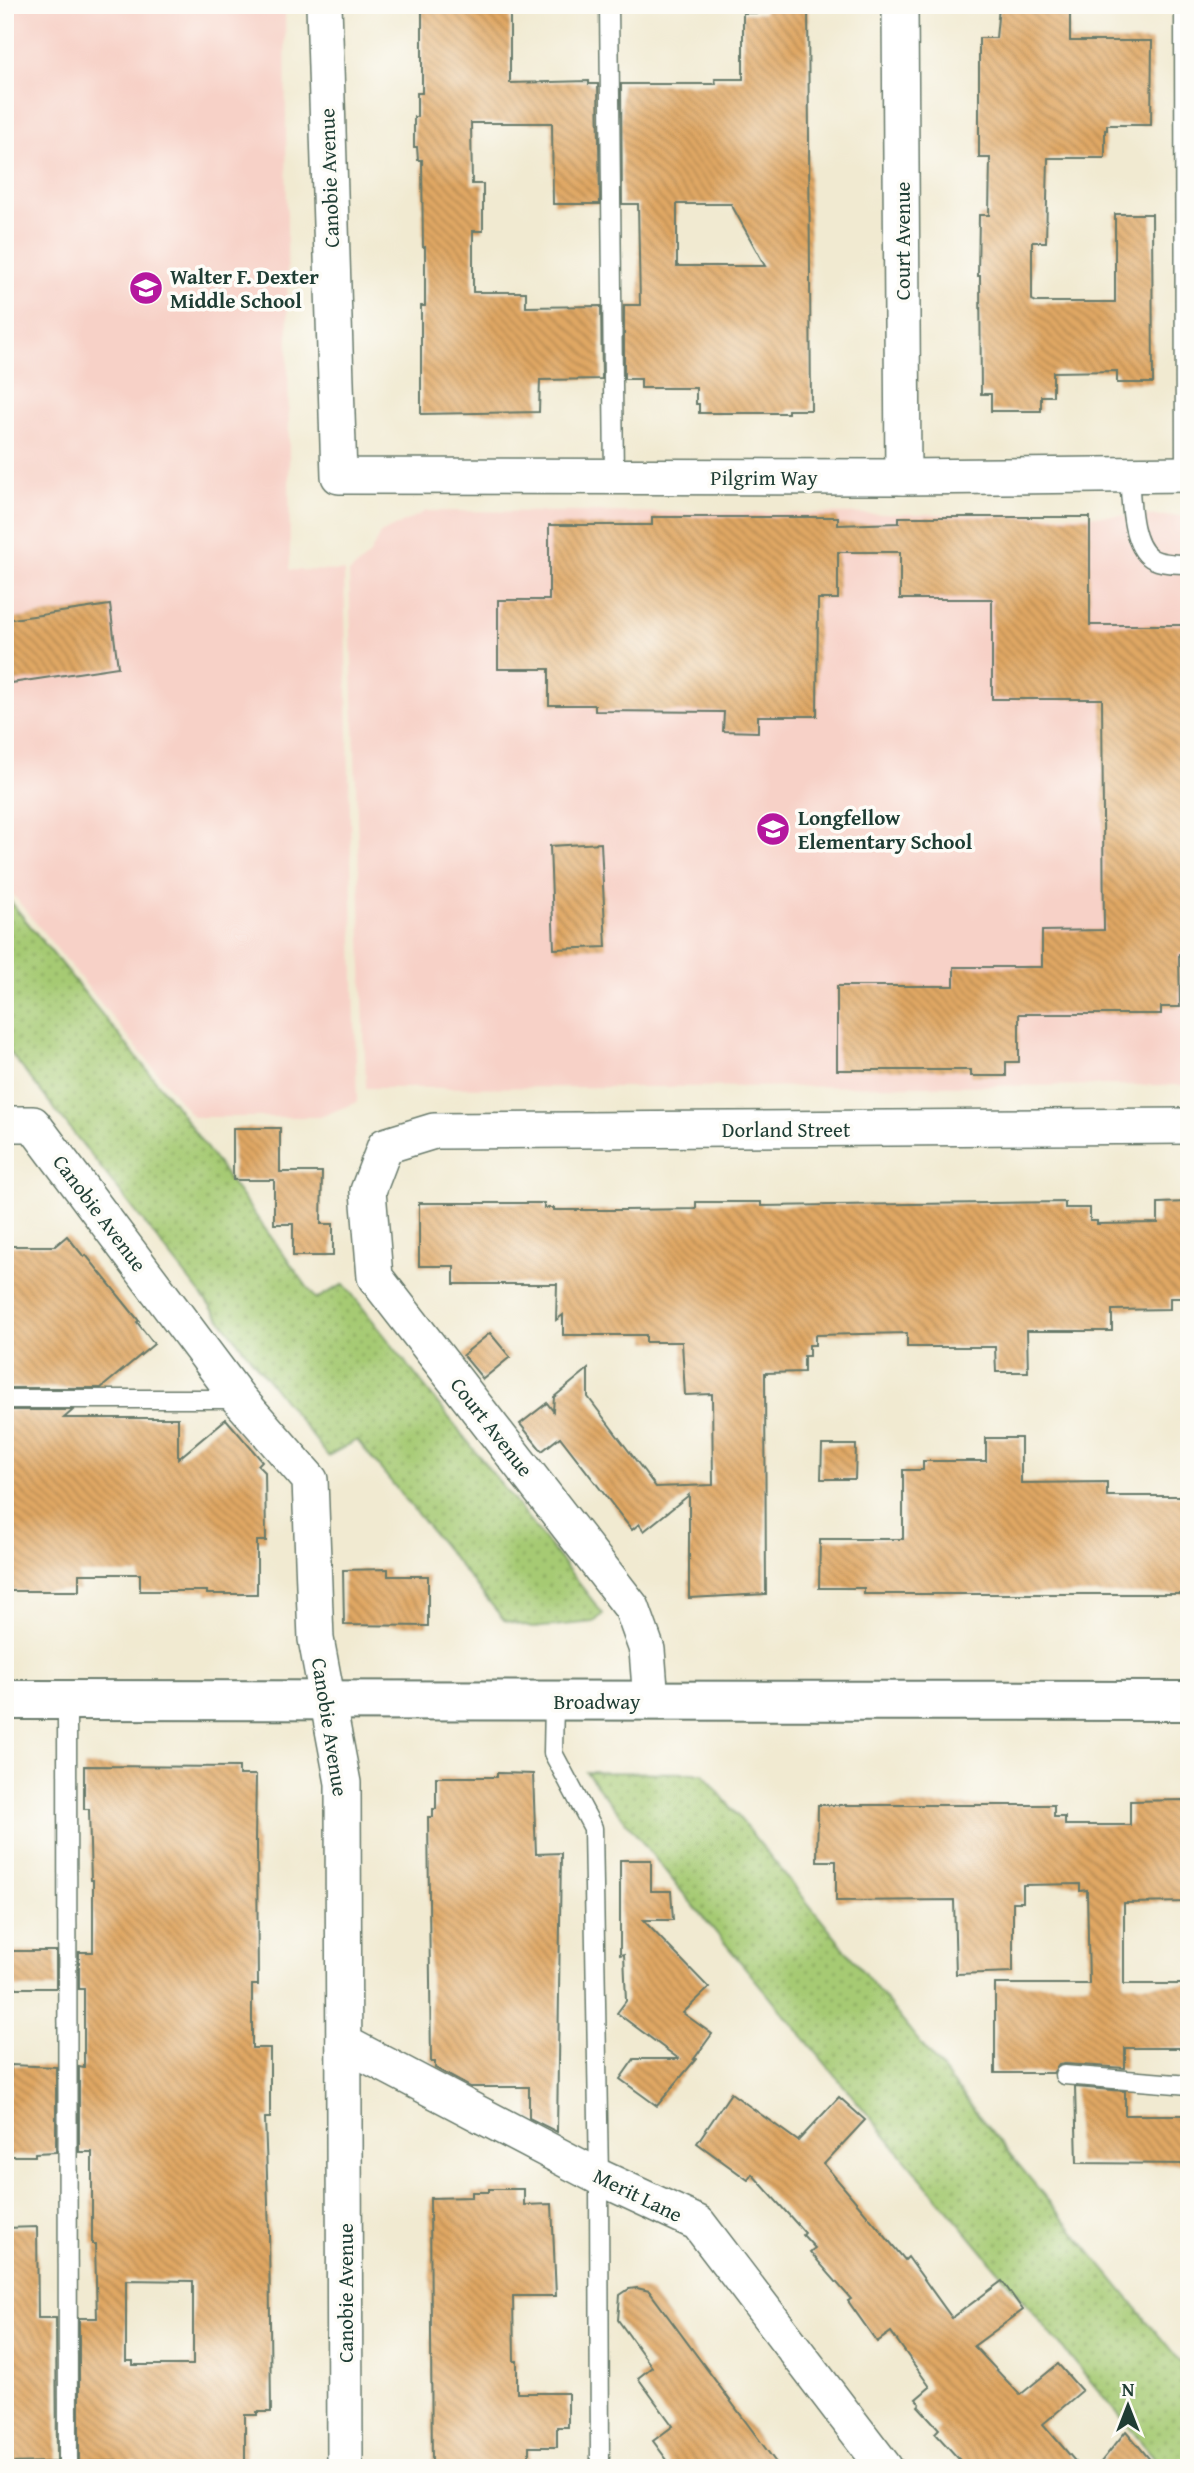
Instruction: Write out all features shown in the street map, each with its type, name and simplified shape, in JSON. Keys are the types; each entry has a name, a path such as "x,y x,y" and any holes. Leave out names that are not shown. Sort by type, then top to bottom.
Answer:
{"street":[{"name":"Canobie Avenue","path":"324,5 339,476"},
{"name":"Court Avenue","path":"900,5 903,477"},
{"name":"Pilgrim Way","path":"339,476 903,477 1187,474"},
{"name":"Canobie Avenue","path":"19,1124 239,1399 310,1480 316,1639 343,1783 345,2468"},
{"name":"Dorland Street","path":"385,1146 434,1131 1189,1126"},
{"name":"Court Avenue","path":"385,1146 368,1191 374,1277 632,1608 647,1650 650,1700"},
{"name":"Broadway","path":"5,1700 1189,1701"},
{"name":"Merit Lane","path":"344,2043 599,2177 698,2223 885,2468"}],"lane":[{"path":"609,5 614,477"},
{"path":"1184,5 1187,474"},
{"path":"1129,475 1133,516 1140,546 1152,559 1189,564"},
{"path":"5,1399 239,1399"},
{"path":"66,1700 68,2468"},
{"path":"554,1700 553,1753 593,1828 599,2177 600,2468"},
{"path":"1064,2075 1189,2085"}],"shaded area":[{"name":"Walter F. Dexter Middle School","path":"5,5 285,5 290,570 344,571 357,1102 320,1117 193,1117 5,885"},
{"name":"Longfellow Elementary School","path":"426,511 1189,516 1189,1085 366,1088 349,573 369,556 380,534"}],"green space":[{"path":"5,895 173,1102 316,1299 344,1284 603,1614 594,1622 532,1628 504,1620 357,1440 328,1456 5,1046"},
{"path":"586,1772 703,1773 1189,2372 1189,2468 1163,2468 683,1893"}],"building":[{"path":"422,5 510,5 510,83 589,81 589,84 598,84 600,204 553,204 552,123 471,123 472,184 483,184 483,231 473,231 473,292 526,292 526,307 601,306 602,379 540,380 539,412 421,414 421,306 425,306 425,247 422,160 418,160 417,147 414,147 414,117 417,117 417,93 422,93"},
{"path":"764,5 808,5 811,410 788,410 788,413 699,413 696,388 641,388 641,379 624,379 624,305 640,305 638,204 622,204 621,84 716,84 715,79 743,79 743,13 764,13","holes":["677,204 731,204 765,266 677,266"]},
{"path":"999,7 1070,8 1070,41 1152,41 1151,125 1107,125 1105,158 1048,158 1046,242 1032,242 1032,300 1115,302 1115,214 1152,214 1153,383 1117,383 1117,371 1053,372 1053,396 1041,396 1041,411 991,411 991,394 981,394 979,215 989,215 990,158 979,158 979,38 996,38"},
{"path":"652,517 838,517 838,525 899,523 899,517 1090,517 1090,625 1189,625 1189,954 1179,954 1180,1007 1161,1007 1161,1014 1019,1014 1019,1062 1006,1062 1006,1076 971,1076 971,1070 837,1070 837,986 954,986 954,967 1042,967 1042,931 1104,930 1102,699 992,699 992,599 900,599 900,552 838,552 838,599 818,599 817,716 758,716 758,732 723,731 724,712 595,711 595,705 549,705 549,669 498,669 498,600 549,600 549,525 652,525"},
{"path":"110,605 118,667 11,683 5,644 5,620"},
{"path":"601,843 606,947 554,949 550,846"},
{"path":"233,1128 280,1128 280,1172 322,1172 321,1224 333,1224 333,1256 293,1256 293,1224 274,1224 274,1180 233,1180"},
{"path":"696,1202 761,1202 761,1206 1065,1202 1065,1208 1090,1208 1090,1221 1097,1221 1097,1224 1158,1223 1158,1203 1189,1202 1189,1298 1170,1298 1170,1309 1112,1310 1112,1331 1027,1331 1028,1372 996,1372 995,1347 907,1347 907,1333 815,1335 815,1345 809,1345 809,1356 804,1356 804,1372 765,1373 766,1594 689,1598 689,1495 644,1531 639,1524 632,1530 560,1437 542,1451 520,1424 547,1403 553,1411 554,1397 588,1369 588,1397 656,1487 713,1485 712,1394 685,1395 682,1342 646,1342 646,1335 563,1335 563,1315 556,1320 557,1284 454,1284 454,1266 419,1266 419,1203 544,1203 544,1208 554,1210 624,1210 696,1209"},
{"path":"67,1236 84,1257 86,1255 154,1344 101,1388 5,1388 5,1246 55,1246"},
{"path":"490,1333 510,1357 483,1379 463,1355"},
{"path":"5,1410 73,1410 64,1418 178,1418 178,1459 226,1419 262,1461 258,1465 265,1472 266,1541 257,1541 257,1594 140,1591 140,1574 79,1574 79,1591 5,1591"},
{"path":"986,1438 1021,1438 1021,1483 1107,1482 1107,1496 1185,1496 1185,1594 864,1594 864,1588 819,1588 820,1539 903,1539 903,1470 923,1470 923,1461 986,1461"},
{"path":"822,1445 856,1445 855,1479 821,1479"},
{"path":"388,1569 388,1576 428,1576 428,1626 344,1625 343,1570"},
{"path":"84,1766 239,1767 239,1775 256,1775 258,1985 252,1985 252,2048 270,2048 270,2118 265,2118 271,2412 245,2415 245,2468 138,2468 138,2461 79,2462 79,2318 97,2318 95,2244 92,2244 92,2152 79,2152 79,2067 84,2068 84,1989 79,1989 79,1952 93,1952 89,1809 84,1809","holes":["126,2280 193,2281 193,2365 133,2365 133,2361 126,2361"]},
{"path":"497,1773 533,1774 536,1854 561,1853 557,2132 529,2118 529,2087 470,2087 435,2068 435,2062 431,2062 428,1817 433,1817 433,1809 436,1809 436,1777 497,1777"},
{"path":"1186,1800 1186,1803 1189,1803 1189,1902 1124,1903 1124,1984 1189,1984 1189,2048 1125,2048 1125,2068 1065,2064 1059,2065 1053,2073 995,2073 995,1984 1089,1984 1087,1890 1080,1891 1080,1884 1023,1885 1023,1902 1013,1902 1013,1972 956,1974 954,1900 836,1901 836,1861 817,1861 818,1805 1054,1805 1054,1817 1065,1817 1065,1825 1130,1825 1130,1801"},
{"path":"620,1860 651,1860 651,1891 671,1891 673,1920 643,1920 709,1988 683,2013 712,2034 696,2059 657,2106 620,2079 634,2059 679,2059 617,2013 626,2001 624,1954 620,1955"},
{"path":"5,1951 56,1951 56,1988 17,1988 5,1973"},
{"path":"11,2065 56,2067 56,2152 35,2153 35,2156 5,2156 5,2094 10,2094"},
{"path":"1075,2087 1125,2091 1125,2115 1189,2115 1189,2164 1077,2163"},
{"path":"731,2093 798,2141 839,2097 865,2120 824,2164 905,2260 908,2257 952,2318 1002,2281 1023,2310 974,2346 1020,2395 1058,2364 1082,2391 1043,2424 1081,2468 967,2468 935,2433 939,2429 918,2406 920,2404 916,2399 930,2387 891,2332 877,2342 848,2301 851,2299 810,2252 815,2248 803,2235 805,2233 752,2174 748,2180 697,2143"},
{"path":"489,2189 524,2189 524,2205 552,2204 556,2296 513,2296 514,2361 517,2361 517,2393 568,2393 568,2427 557,2427 557,2447 529,2447 529,2466 432,2468 430,2198 472,2197 472,2192 489,2192"},
{"path":"37,2227 38,2318 56,2318 57,2462 5,2463 5,2228"},
{"path":"629,2289 649,2291 780,2468 673,2468 653,2441 673,2426 638,2378 652,2367 618,2320 620,2295"},
{"path":"1126,2431 1157,2468 1096,2468"}],"place":[{"name":"Walter F. Dexter Middle School","path":"146,288"},
{"name":"Longfellow Elementary School","path":"773,829"}]}
